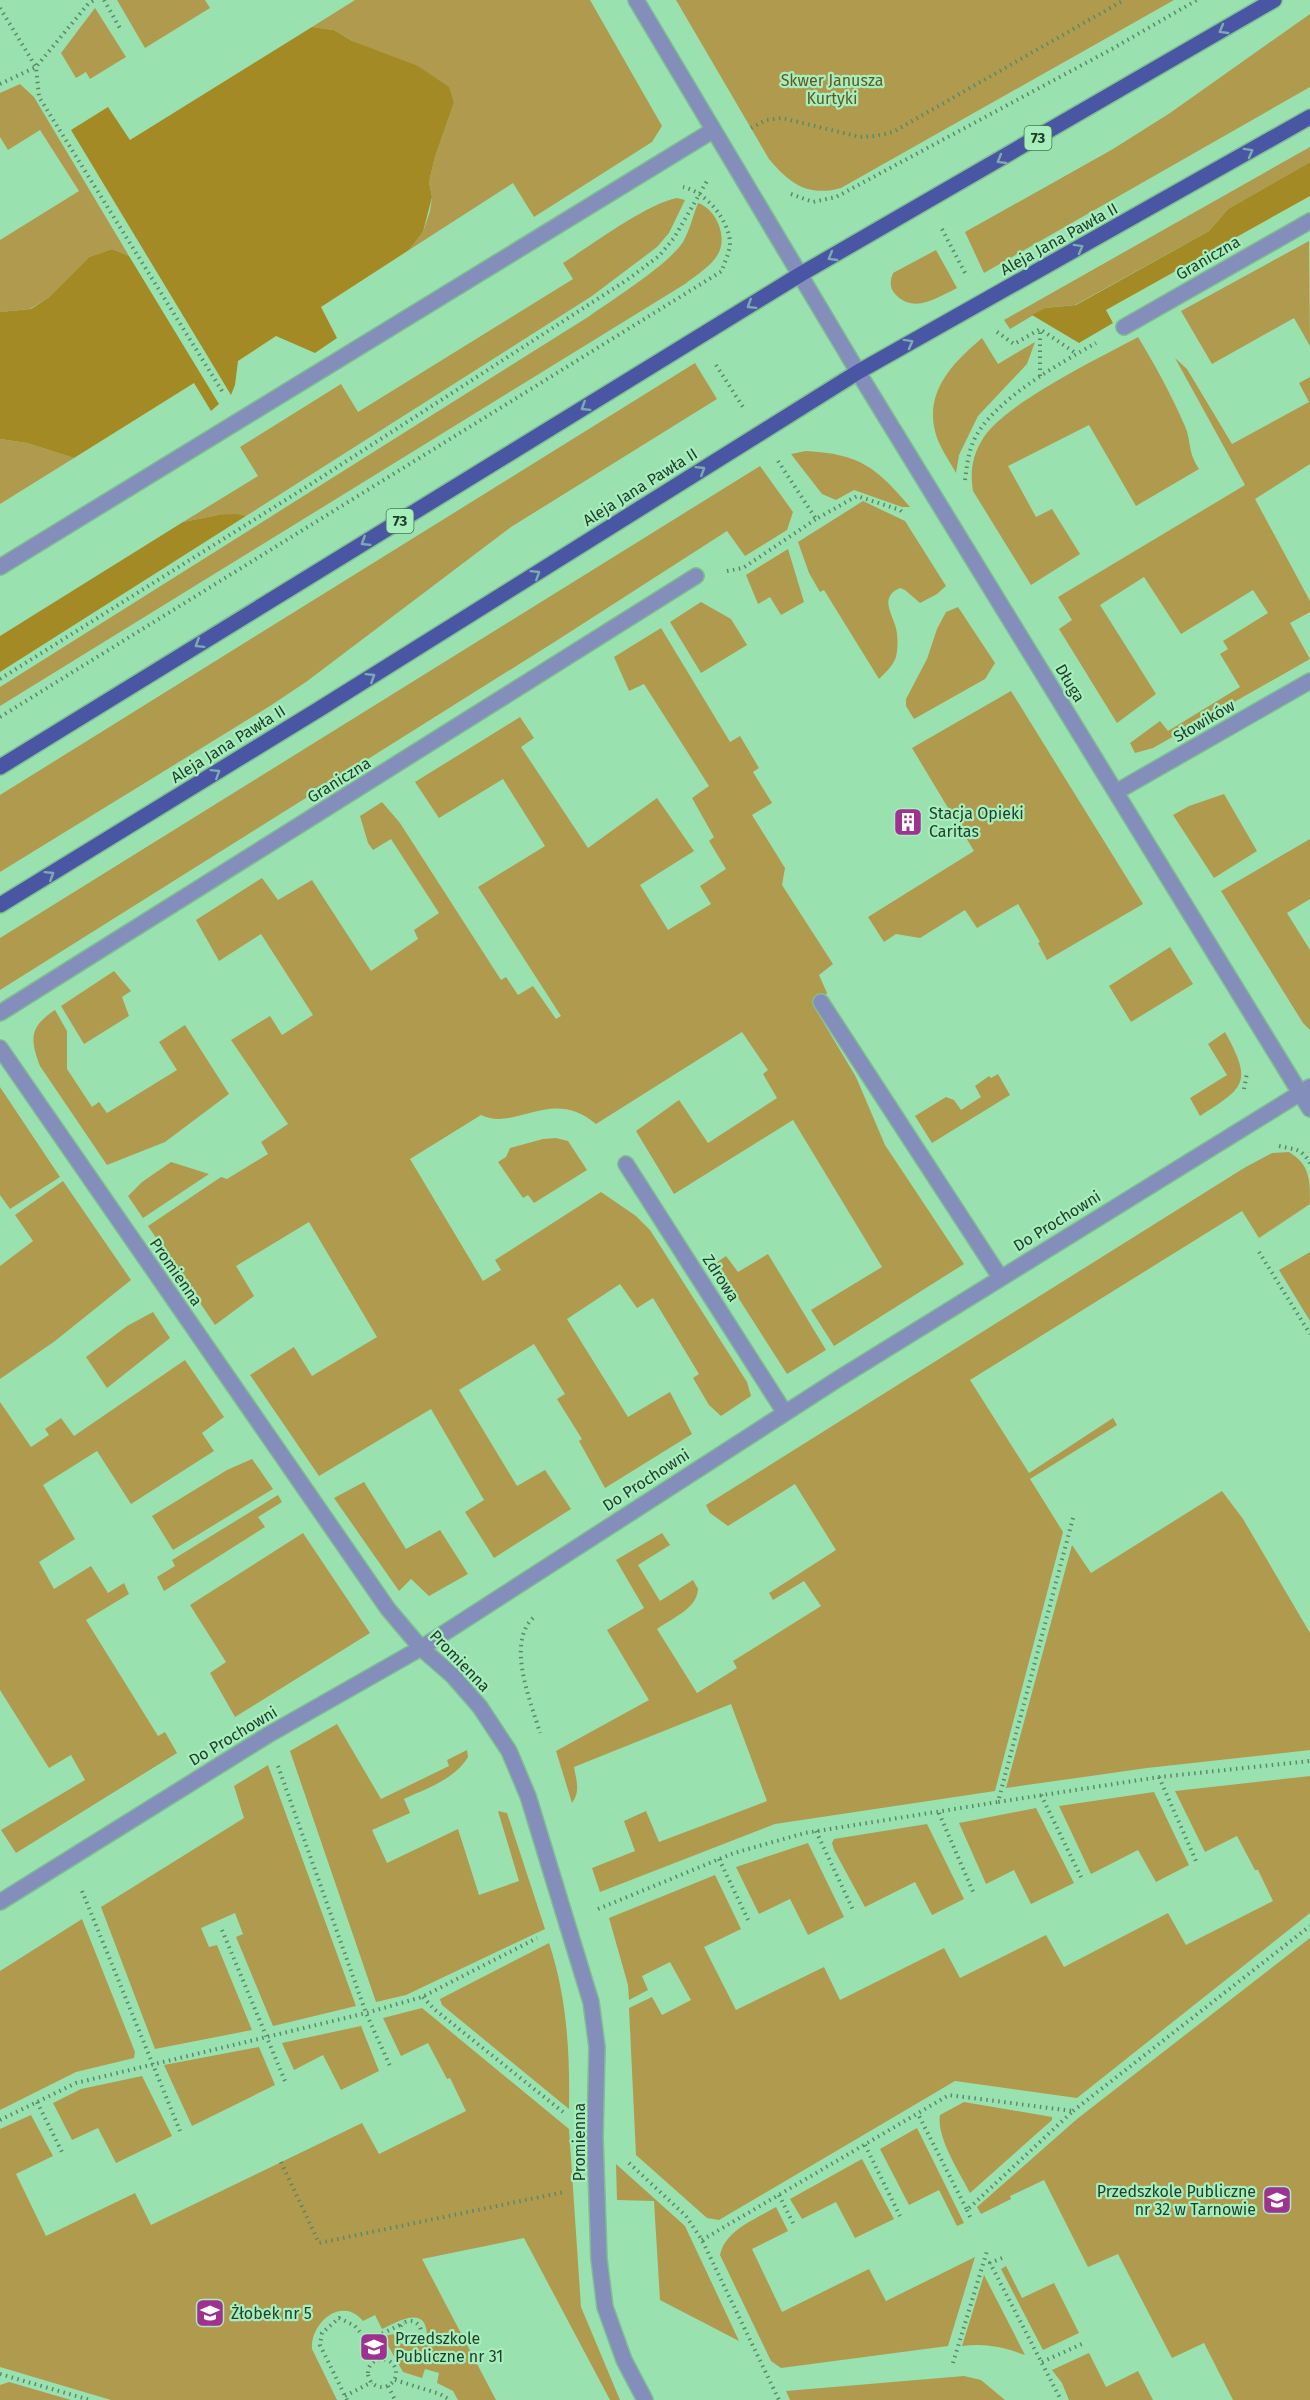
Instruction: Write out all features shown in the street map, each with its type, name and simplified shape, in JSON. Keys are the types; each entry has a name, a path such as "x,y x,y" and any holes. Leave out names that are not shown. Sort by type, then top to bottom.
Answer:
{"main road":[{"name":"73","path":"0,767 801,274 1274,0"},
{"name":"Aleja Jana Pawła II","path":"0,905 321,708 858,372 1310,117"}],"street":[{"name":"Długa","path":"636,0 712,131 801,274 858,372 1116,792 1305,1090 1310,1109"},
{"path":"0,567 712,131"},
{"name":"Graniczna","path":"1124,327 1310,221"},
{"name":"Graniczna","path":"0,1013 696,576"},
{"name":"Słowików","path":"1116,792 1310,681"},
{"path":"821,1002 1000,1277"},
{"name":"Promienna","path":"0,1048 388,1609 421,1648 453,1676 480,1707 509,1751 528,1796 591,2002 597,2047 595,2138 599,2259 605,2307 624,2360 645,2400"},
{"name":"Do Prochowni","path":"0,1902 268,1736 421,1648 1000,1277 1305,1090"},
{"name":"Zdrowa","path":"626,1164 785,1413"}],"path":[{"path":"0,84 36,66 88,4 94,0"},
{"path":"104,0 121,30"},
{"path":"742,132 766,120 782,118 860,137 893,132 1124,0"},
{"path":"785,189 792,195 813,202 836,197 1081,66 1197,0"},
{"path":"0,8 36,66 39,97 241,419"},
{"path":"0,717 722,271 730,245 727,230 718,213 698,194 686,187"},
{"path":"0,679 311,484 627,280 659,256 674,238 698,194"},
{"path":"939,503 963,489 968,456 975,437 998,409 1040,376 1124,327"},
{"path":"1040,329 1040,376"},
{"path":"696,576 743,568 816,519"},
{"path":"1296,1148 1303,1145"},
{"path":"1259,1252 1310,1334"},
{"path":"998,1802 1073,1518"},
{"path":"268,1736 366,2013 390,2066"},
{"path":"0,2120 76,2083 151,2063 366,2013 423,1997 567,1923 734,1853 816,1831 1041,1795 1159,1777 1310,1761"},
{"path":"1159,1777 1196,1862"},
{"path":"1041,1795 1082,1879"},
{"path":"939,1813 974,1894"},
{"path":"816,1831 854,1912"},
{"path":"69,1859 180,2132"},
{"path":"719,1859 750,1924"},
{"path":"967,2210 1073,2111 1310,1926"},
{"path":"222,1930 285,2081"},
{"path":"423,1997 434,2009 595,2138"},
{"path":"702,2240 949,2095 1073,2111"},
{"path":"37,2102 62,2152"},
{"path":"918,2114 971,2219"},
{"path":"865,2145 900,2216"},
{"path":"281,2162 318,2243 597,2186"},
{"path":"778,2195 795,2227"},
{"path":"953,2363 987,2252 990,2263 1061,2400"},
{"path":"990,2263 1002,2258"},
{"path":"372,2382 346,2398 320,2344 322,2333 339,2318 355,2326 366,2341 375,2361"},
{"path":"366,2341 404,2323 411,2321 418,2324 421,2331 418,2340 411,2343 402,2338 399,2332 404,2323"},
{"path":"1042,2362 1084,2343"},
{"path":"385,2359 392,2363 396,2371 395,2380 388,2386 380,2386 372,2382 368,2373 375,2361 385,2359"},
{"path":"0,2374 90,2400"},
{"path":"395,2380 440,2394 450,2400"},
{"path":"388,2386 395,2400"}],"green space":[{"path":"117,0 205,0 210,8 145,48"},
{"path":"355,0 590,0 662,126 652,142 534,217 513,183 409,250 423,232 430,211 432,197 429,182 435,157 454,103 334,30 312,27"},
{"name":"Skwer Janusza Kurtyki","path":"676,0 1174,0 841,188 819,191 792,182 769,159"},
{"path":"95,8 126,57 90,79 86,72 76,78 61,53"},
{"path":"1310,14 1310,87 984,273 965,232 1113,149 1170,113"},
{"path":"20,84 34,97 129,256 112,249 89,257 48,298 30,309 0,312 0,240 79,191 40,130 8,150 0,137 0,93"},
{"path":"1310,147 1310,162 1228,209 1209,231 1075,305 1045,308 1010,329 1004,320"},
{"path":"677,198 685,200 669,233 657,247 592,296 246,516 218,515 183,522 258,476 240,447 341,384 358,412 573,279 563,263 635,216"},
{"path":"698,203 707,208 718,223 721,244 719,252 709,266 685,284 0,706 0,687 588,317 639,282 676,251 683,242"},
{"path":"1309,241 1310,346 1294,318 1212,364 1181,311"},
{"path":"936,250 957,288 919,304 903,301 892,290 893,273"},
{"path":"1138,337 1179,413 1199,469 1136,506 1089,425 1008,466 1036,517 1052,509 1080,554 1031,585 973,491 972,466 978,448 992,428 1029,398"},
{"path":"982,338 998,364 1035,342 1027,364 978,416 959,455 956,473 936,436 934,403 944,378 952,367"},
{"path":"1175,358 1187,369 1232,444 1309,402 1299,383 1310,377 1310,464 1255,499 1310,601 1310,612 1290,623 1310,659 1153,748 1135,753 1130,743 1160,721 1168,731 1240,687 1220,654 1228,649 1223,641 1268,613 1253,590 1181,634 1144,577 1100,605 1156,694 1117,723 1059,629 1072,620 1058,597 1245,485"},
{"path":"695,363 717,399 511,527 306,682 270,706 0,872 0,795"},
{"path":"0,439 27,443 74,458 0,504"},
{"path":"806,451 840,455 866,465 887,482 910,507 902,507 854,490 836,500 822,494 791,454"},
{"path":"760,466 793,512 787,530 745,556 727,531 0,990 0,938"},
{"path":"863,501 905,521 946,586 920,603 900,588 890,596 888,601 896,628 897,654 891,666 879,679 824,590 820,592 809,573 798,542"},
{"path":"788,549 804,602 781,615 770,597 758,604 746,575"},
{"path":"701,602 731,619 747,645 701,673 670,622"},
{"path":"958,607 995,663 985,679 914,719 906,706 906,699 927,659 937,629 946,612"},
{"path":"661,628 730,742 740,736 759,768 753,772 772,803 752,815 785,868 782,885 833,964 819,975 827,993 816,1010 856,1077 885,1145 964,1264 834,1346 811,1310 882,1267 793,1120 674,1194 636,1131 679,1100 708,1143 777,1098 763,1074 768,1070 742,1032 596,1124 580,1113 564,1109 549,1109 494,1119 481,1115 410,1159 483,1281 501,1270 495,1260 601,1192 636,1216 650,1230 747,1382 751,1396 721,1416 709,1405 693,1378 699,1374 653,1298 637,1308 620,1284 567,1319 628,1417 670,1392 692,1434 605,1488 579,1441 582,1439 557,1399 565,1394 534,1344 459,1390 517,1486 545,1470 571,1509 494,1558 465,1512 484,1500 431,1409 319,1476 250,1375 294,1347 312,1376 377,1337 309,1222 236,1266 254,1296 215,1325 148,1226 221,1177 227,1179 268,1154 261,1142 288,1124 231,1040 270,1016 282,1035 313,1015 261,934 219,961 196,920 262,878 278,900 312,880 371,971 418,939 414,930 439,913 391,839 373,850 368,843 360,816 382,802 400,823 501,980 506,977 518,995 533,986 556,1019 561,1016 478,887 545,846 503,779 439,818 415,782 520,717 534,738 521,747 588,848 657,798 694,851 640,885 668,930 711,904 700,886 726,869 709,841 714,837 692,798 709,786 644,684 629,691 614,657"},
{"path":"1011,691 1143,904 1047,960 1038,943 1040,942 1018,904 977,928 965,910 920,938 896,934 884,942 868,917 974,851 912,748"},
{"path":"1224,794 1257,851 1214,878 1173,815 1189,806"},
{"path":"1310,839 1310,899 1287,913 1310,950 1310,1030 1303,1023 1221,891"},
{"path":"1170,947 1193,984 1131,1022 1109,986"},
{"path":"114,971 131,991 122,997 129,1016 84,1044 61,1006"},
{"path":"55,1010 67,1031 67,1069 92,1107 99,1102 107,1113 177,1070 159,1042 185,1025 229,1094 165,1142 107,1165 40,1066 34,1048 34,1034 40,1022"},
{"path":"1225,1032 1239,1063 1240,1082 1227,1098 1200,1116 1190,1098 1227,1075 1208,1044"},
{"path":"998,1074 1010,1095 932,1143 915,1116 946,1097 954,1100 961,1110 981,1097 975,1086 989,1076 991,1078"},
{"path":"0,1087 60,1177 10,1209 0,1195"},
{"path":"556,1138 568,1141 587,1170 534,1203 528,1195 523,1198 498,1162 506,1157 510,1148"},
{"path":"1289,1152 1305,1168 1310,1187 1310,1204 1259,1238 1242,1211 970,1380 1029,1473 1113,1418 1117,1425 1030,1479 1063,1532 995,1791 775,1824 600,1892 592,1868 635,1851 624,1821 646,1811 659,1842 767,1801 731,1704 574,1767 577,1790 572,1803 556,1751 649,1700 607,1630 644,1608 616,1560 662,1533 670,1545 638,1565 660,1601 693,1580 698,1589 697,1596 689,1608 657,1629 697,1693 737,1668 733,1661 821,1606 804,1581 773,1600 769,1593 836,1550 795,1484 728,1526 710,1513 706,1505 1244,1168 1272,1153"},
{"path":"171,1162 209,1174 143,1218 128,1196 142,1182"},
{"path":"63,1181 131,1280 55,1341 0,1379 0,1266 33,1241 15,1215"},
{"path":"1310,1252 1310,1321 1279,1270"},
{"path":"768,1254 826,1350 787,1374 716,1263 726,1256 738,1272"},
{"path":"153,1312 170,1338 107,1388 86,1357 127,1326"},
{"path":"185,1360 224,1417 202,1433 214,1451 131,1504 97,1451 43,1485 75,1539 39,1562 54,1589 91,1566 108,1593 124,1583 129,1594 86,1620 158,1736 165,1732 177,1753 16,1853 1,1830 85,1780 71,1755 49,1768 0,1690 0,1402 31,1447 49,1435 45,1429 61,1418 74,1436"},
{"path":"252,1459 273,1489 173,1550 152,1516 227,1470"},
{"path":"364,1482 406,1549 440,1530 468,1574 429,1596 411,1579 399,1591 334,1498"},
{"path":"1222,1491 1243,1519 1310,1633 1310,1750 1147,1768 1006,1788 1072,1545 1091,1573"},
{"path":"278,1495 282,1502 258,1517 265,1527 164,1591 157,1577 175,1566 172,1560"},
{"path":"303,1533 370,1633 235,1717 210,1673 226,1662 190,1605"},
{"path":"337,1724 381,1799 449,1766 447,1760 467,1750 468,1757 455,1772 404,1799 410,1813 372,1830 387,1863 458,1829 479,1895 519,1881 498,1811 507,1813 545,1929 406,1995 376,2002 290,1751"},
{"path":"268,1765 356,2006 273,2026 236,1937 243,1934 235,1913 201,1928 209,1947 217,1945 252,2030 155,2049 101,1907 244,1818 234,1786"},
{"path":"1310,1776 1310,1913 1077,2098 955,2081 719,2220 707,2218 636,2155 629,2008 652,1997 662,2015 691,2000 670,1962 642,1976 648,1990 629,2000 628,1985 609,1918 715,1875 741,1929 704,1947 736,2010 824,1967 840,2000 944,1948 960,1978 1046,1935 1064,1967 1168,1913 1186,1945 1273,1901 1258,1870 1255,1870 1237,1836 1205,1852 1175,1791"},
{"path":"1154,1792 1189,1865 1156,1882 1138,1850 1091,1874 1059,1806"},
{"path":"1036,1808 1074,1883 1031,1904 1014,1870 986,1884 959,1823"},
{"path":"927,1824 964,1899 932,1915 915,1882 865,1907 834,1850 832,1843 834,1839"},
{"path":"808,1843 844,1917 808,1935 790,1899 759,1914 736,1867"},
{"path":"82,1919 135,2052 134,2058 76,2072 0,2110 0,1971"},
{"path":"1310,1938 1310,2400 1233,2400 1204,2343 1172,2358 1118,2254 1088,2267 1044,2180 1010,2196 1011,2199 981,2214 977,2207 1077,2119"},
{"path":"549,1943 564,2004 569,2067 569,2109 442,2005 440,1999"},
{"path":"422,2008 569,2129 581,2307 620,2400 610,2400 524,2238 422,2259 496,2400 458,2400 453,2391 437,2383 439,2373 425,2369 422,2378 403,2372 386,2342 386,2336 393,2334 402,2344 417,2346 427,2335 422,2320 410,2318 382,2329 375,2315 363,2321 355,2314 346,2311 329,2316 316,2330 313,2339 312,2349 337,2400 111,2400 0,2367 0,2129 31,2115 53,2156 16,2174 46,2236 135,2193 151,2225 362,2123 379,2154 466,2111 450,2078 447,2079 428,2043 401,2056 383,2018"},
{"path":"361,2026 379,2071 341,2090 323,2055 294,2070 282,2043"},
{"path":"259,2047 275,2085 192,2126 164,2065"},
{"path":"142,2076 172,2136 116,2163 98,2128 72,2140 53,2103 81,2089"},
{"path":"964,2102 1052,2117 1052,2120 970,2193 945,2144 940,2124 940,2115"},
{"path":"917,2128 964,2223 957,2226 939,2190 909,2205 880,2149"},
{"path":"862,2159 894,2219 855,2238 836,2202 802,2219 790,2199"},
{"path":"616,2164 685,2226 739,2341 660,2300 654,2201 617,2200"},
{"path":"776,2207 788,2231 752,2249 782,2312 869,2269 886,2301 975,2257 948,2346 781,2368 771,2361 720,2255 728,2239 742,2226"},
{"path":"1006,2266 1022,2298 1054,2283 1079,2333 1043,2350 1001,2269"},
{"path":"984,2275 1025,2355 994,2346 962,2346"},
{"path":"1089,2353 1106,2387 1138,2371 1153,2400 1069,2400 1062,2383 1052,2370"},
{"path":"964,2376 981,2380 1005,2400 790,2400 786,2391"},
{"path":"9,2382 71,2400 0,2400 0,2385"}],"shaded area":[{"path":"312,27 334,30 352,41 418,66 449,87 454,103 435,157 429,182 432,197 423,232 409,250 321,307 337,338 315,353 276,336 238,361 235,385 231,395 71,130 108,107 130,140"},
{"path":"1310,162 1310,196 1106,310 1113,323 1079,343 1032,315 1045,308 1076,305 1209,231 1228,209"},
{"path":"112,249 129,256 219,404 211,411 194,383 74,458 27,443 0,439 0,312 31,309 48,298 89,257"},
{"path":"236,514 246,516 0,672 0,636 183,522"}],"place":[{"name":"Stacja Opieki Caritas","path":"908,822"},
{"name":"Przedszkole Publiczne nr 32 w Tarnowie","path":"1277,2200"},
{"name":"Żłobek nr 5","path":"210,2313"},
{"name":"Przedszkole Publiczne nr 31","path":"374,2347"}]}
